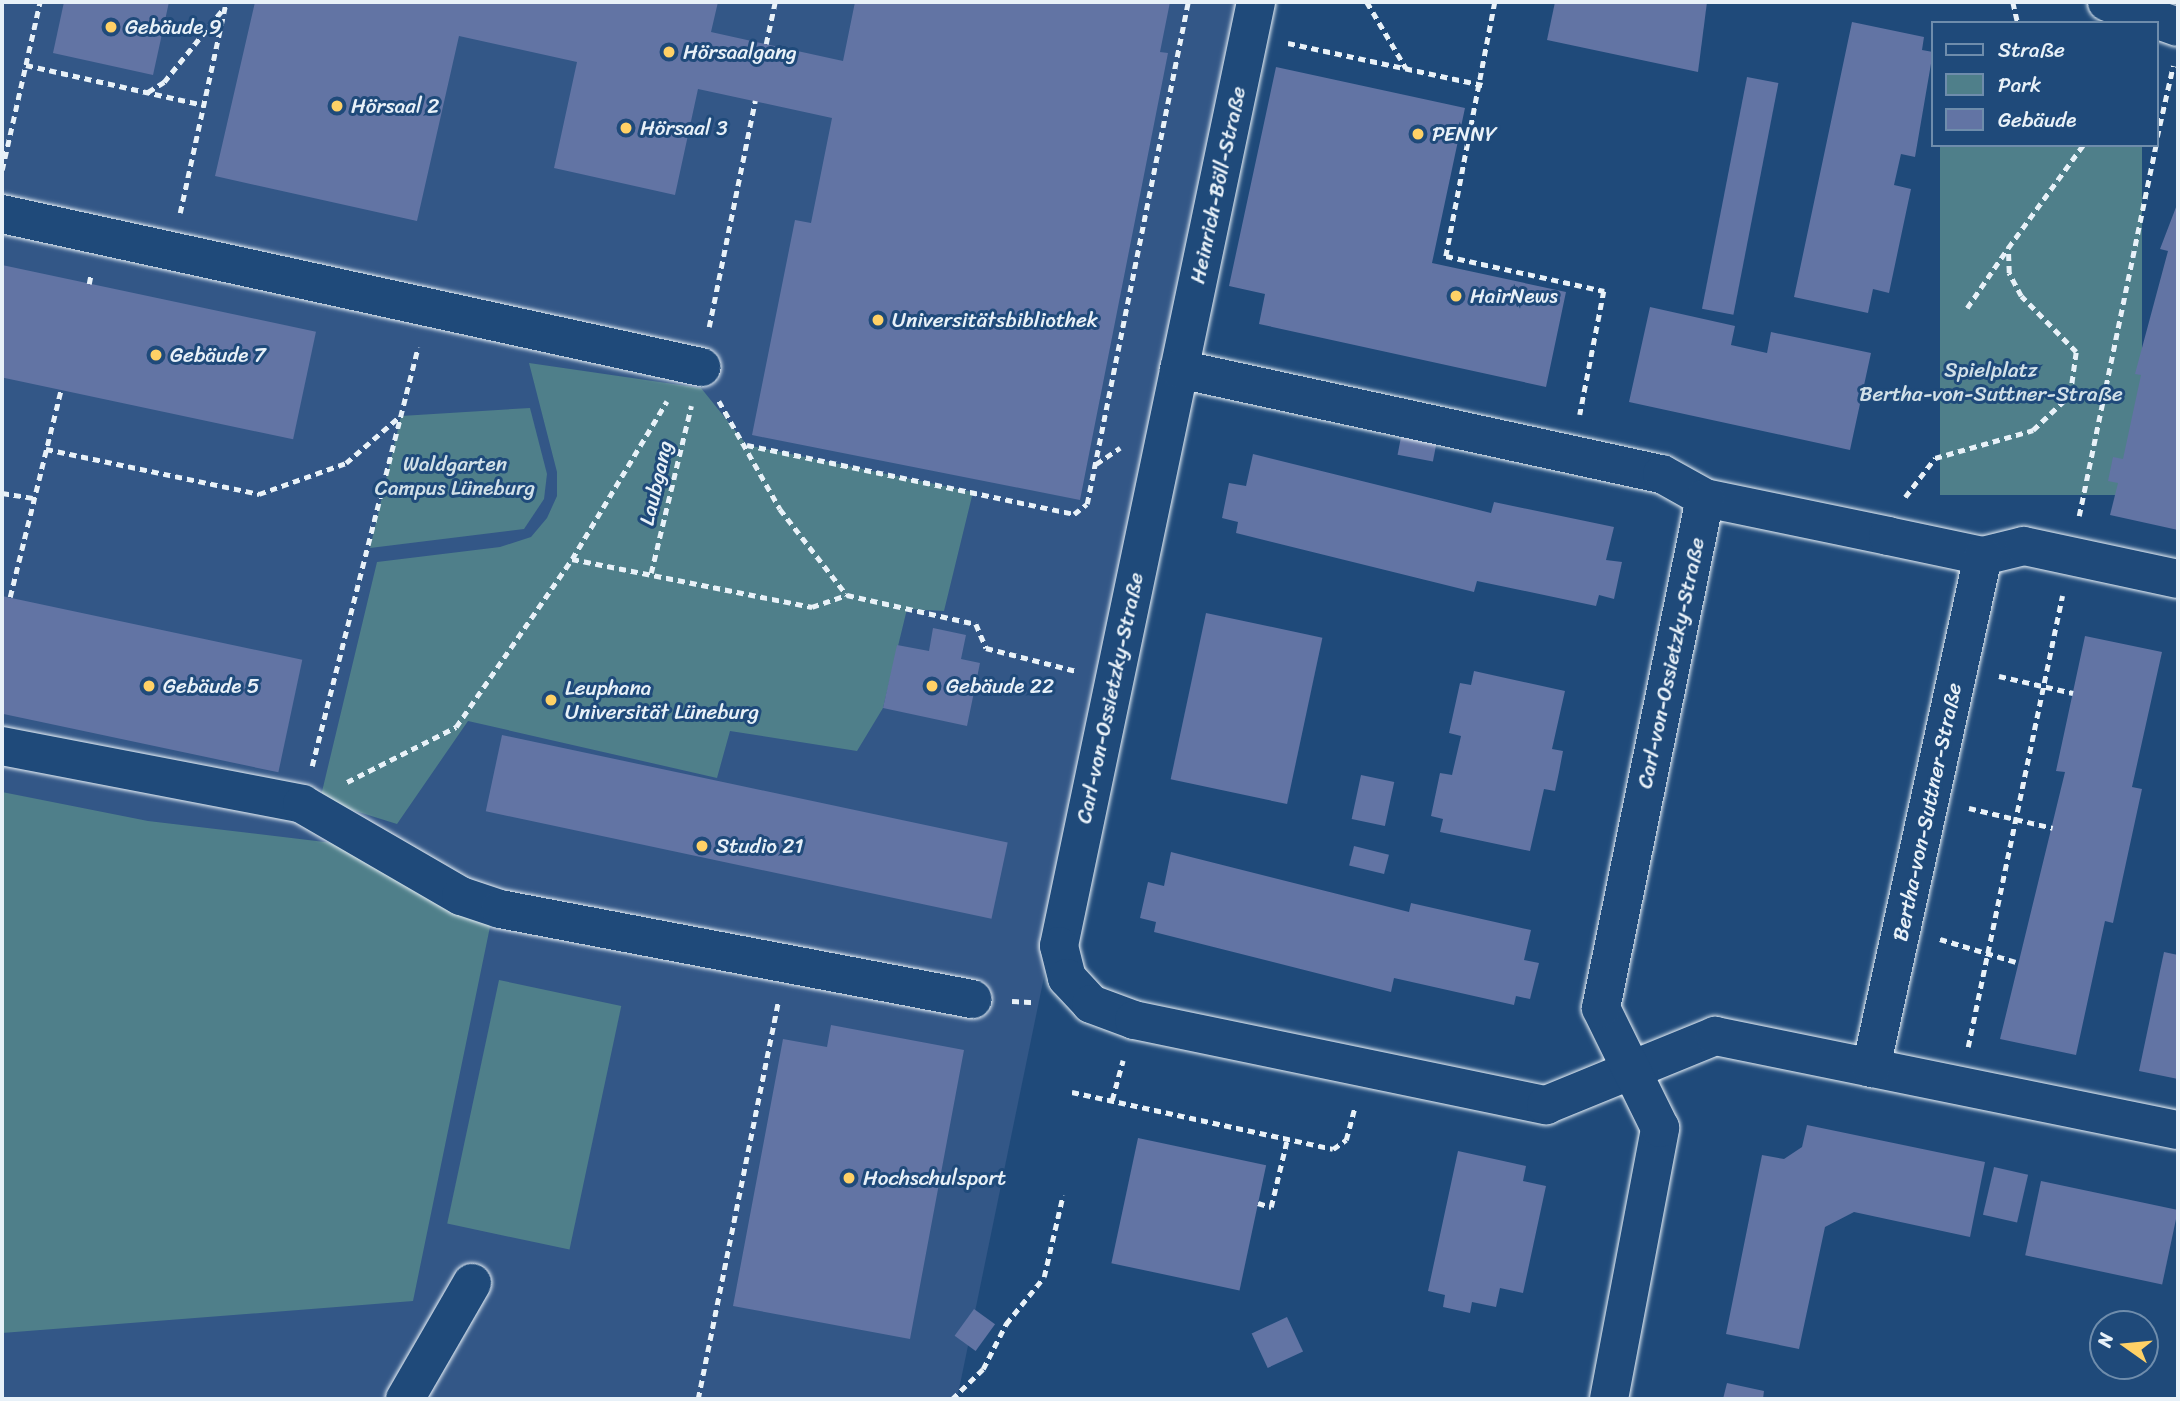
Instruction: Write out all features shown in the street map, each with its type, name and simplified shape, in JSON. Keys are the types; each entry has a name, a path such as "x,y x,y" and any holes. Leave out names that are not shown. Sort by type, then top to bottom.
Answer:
{"street":[{"path":"2107,2 2140,21"},
{"name":"Heinrich-Böll-Straße","path":"1179,369 1253,18"},
{"path":"2159,32 2177,42"},
{"path":"2,214 428,305 691,377"},
{"path":"1179,369 1662,474 1705,498 1876,534 1983,556 2024,546 2178,579"},
{"name":"Carl-von-Ossietzky-Straße","path":"1179,369 1059,946 1067,978 1091,1004 1134,1020 1546,1105 1631,1070"},
{"name":"Carl-von-Ossietzky-Straße","path":"1609,1399 1660,1128 1601,1008 1705,498"},
{"name":"Bertha-von-Suttner-Straße","path":"1871,1068 1983,556"},
{"path":"2,746 302,804 461,896 500,909 786,966 972,999"},
{"path":"1631,1070 1715,1036 2178,1130"},
{"path":"405,1399 472,1283"}],"path":[{"path":"2,170 40,2"},
{"path":"766,44 775,2"},
{"path":"747,445 1074,514 1087,504 1188,2"},
{"path":"1367,2 1406,69"},
{"path":"1495,2 1483,85 1446,256 1604,290 1572,454"},
{"path":"2013,2 2018,21"},
{"path":"147,92 164,82 225,5"},
{"path":"172,250 225,5"},
{"path":"1253,18 1406,69 1483,85"},
{"path":"2159,123 2177,42"},
{"path":"26,65 203,105"},
{"path":"302,804 456,727 572,559 665,405 691,377 755,101"},
{"path":"1967,308 2082,147"},
{"path":"1960,1085 2155,147"},
{"path":"1876,534 1912,480 1935,458 2033,430 2070,395 2076,352 2021,296 2009,273 2008,248"},
{"path":"302,804 428,305"},
{"path":"691,377 747,445 780,509 847,595"},
{"name":"Laubgang","path":"651,573 691,377"},
{"path":"10,597 61,389"},
{"path":"46,449 259,494 346,463 401,416"},
{"path":"2,493 33,498"},
{"path":"572,559 812,607 847,595 976,624 986,648 1113,680"},
{"path":"1959,666 2073,693"},
{"path":"1930,799 2053,828"},
{"path":"1900,931 1988,949 2016,962"},
{"path":"698,1399 786,966"},
{"path":"1072,1092 1333,1149 1346,1140 1364,1067"},
{"path":"1258,1203 1271,1207 1287,1140"},
{"path":"952,1399 983,1369 1006,1324 1044,1277 1063,1195"}],"shaded area":[{"name":"Leuphana Universität Lüneburg","path":"2,2 1245,2 957,1399 2,1399"}],"green space":[{"name":"Spielplatz Bertha-von-Suttner-Straße","path":"1940,147 2142,147 2142,495 1940,495"},
{"path":"529,363 701,388 747,445 973,492 944,611 907,609 883,708 857,751 730,731 717,778 468,721 397,824 320,800 377,562 500,547 531,537 547,518 557,496 557,472"},
{"name":"Waldgarten Campus Lüneburg","path":"530,408 547,474 544,499 524,529 370,548 401,416"},
{"path":"2,792 148,821 333,843 492,917 413,1301 2,1333"},
{"path":"499,980 621,1006 569,1250 447,1224"}],"building":[{"name":"Gebäude 9","path":"64,2 169,2 153,75 53,53"},
{"path":"255,2 718,2 711,32 843,61 855,2 1170,2 1160,52 1168,53 1080,500 752,435 795,220 811,223 832,118 698,89 675,195 554,168 577,62 459,36 417,221 215,176"},
{"path":"1555,2 1707,2 1698,72 1547,40"},
{"path":"1852,22 1924,37 1922,50 1932,52 1932,58 1915,157 1901,154 1894,185 1911,189 1889,293 1873,289 1868,313 1794,297"},
{"path":"1276,67 1465,108 1432,263 1566,292 1546,387 1259,324 1265,294 1229,286"},
{"path":"1747,77 1778,83 1733,315 1702,309"},
{"path":"2178,202 2178,530 2110,515 2118,483 2108,481 2113,457 2123,459 2141,375 2135,374 2168,251 2160,249"},
{"name":"Gebäude 7","path":"2,265 316,332 293,439 2,377"},
{"path":"1650,307 1735,326 1731,345 1767,353 1771,332 1871,353 1850,450 1629,402"},
{"path":"1401,437 1436,444 1433,462 1398,455"},
{"path":"1253,454 1491,513 1494,502 1614,527 1606,560 1622,562 1614,599 1599,595 1596,606 1477,581 1474,592 1236,533 1238,522 1222,518 1229,483 1246,486"},
{"name":"Gebäude 5","path":"2,596 302,660 278,772 2,714"},
{"path":"1206,613 1322,638 1287,804 1171,779"},
{"name":"Gebäude 22","path":"933,628 966,635 961,659 980,663 967,726 883,708 897,645 929,651"},
{"path":"2085,636 2162,652 2132,787 2142,789 2113,923 2105,921 2076,1055 2000,1039 2065,772 2056,771"},
{"path":"1474,671 1565,691 1552,749 1563,751 1555,791 1544,789 1530,851 1440,832 1443,819 1431,816 1440,773 1452,775 1461,736 1449,733 1460,683 1471,685"},
{"path":"502,735 1008,842 991,919 486,811"},
{"path":"1361,775 1394,782 1385,826 1352,819"},
{"path":"1354,846 1389,855 1384,874 1349,865"},
{"path":"1171,852 1409,912 1411,903 1531,930 1524,960 1539,963 1530,999 1516,996 1514,1005 1394,978 1391,992 1154,932 1156,922 1140,918 1148,882 1164,886"},
{"path":"2164,952 2178,955 2178,1079 2139,1071"},
{"name":"Hochschulsport","path":"831,1025 964,1050 910,1339 733,1306 783,1039 827,1047"},
{"path":"1807,1125 1985,1162 1970,1237 1854,1212 1825,1227 1799,1349 1726,1334 1762,1155 1784,1159 1802,1147"},
{"path":"1138,1138 1266,1165 1240,1290 1111,1263"},
{"path":"1458,1151 1526,1166 1523,1181 1546,1186 1523,1293 1500,1288 1496,1307 1472,1302 1470,1313 1443,1307 1445,1295 1428,1291"},
{"path":"1994,1167 2028,1175 2017,1223 1983,1215"},
{"path":"2041,1181 2178,1210 2162,1284 2025,1255"},
{"path":"974,1309 995,1324 976,1351 955,1336"},
{"path":"1287,1317 1303,1351 1268,1368 1252,1333"},
{"path":"1727,1383 1764,1391 1763,1399 1723,1399"}],"place":[{"name":"Gebäude 9","path":"111,27"},
{"name":"Hörsaalgang","path":"669,52"},
{"name":"Hörsaal 2","path":"337,106"},
{"name":"Hörsaal 3","path":"626,128"},
{"name":"PENNY","path":"1418,134"},
{"name":"HairNews","path":"1456,296"},
{"name":"Universitätsbibliothek","path":"878,320"},
{"name":"Gebäude 7","path":"156,355"},
{"name":"Gebäude 5","path":"149,686"},
{"name":"Gebäude 22","path":"932,686"},
{"name":"Leuphana Universität Lüneburg","path":"551,700"},
{"name":"Studio 21","path":"702,846"},
{"name":"Hochschulsport","path":"849,1178"}]}
